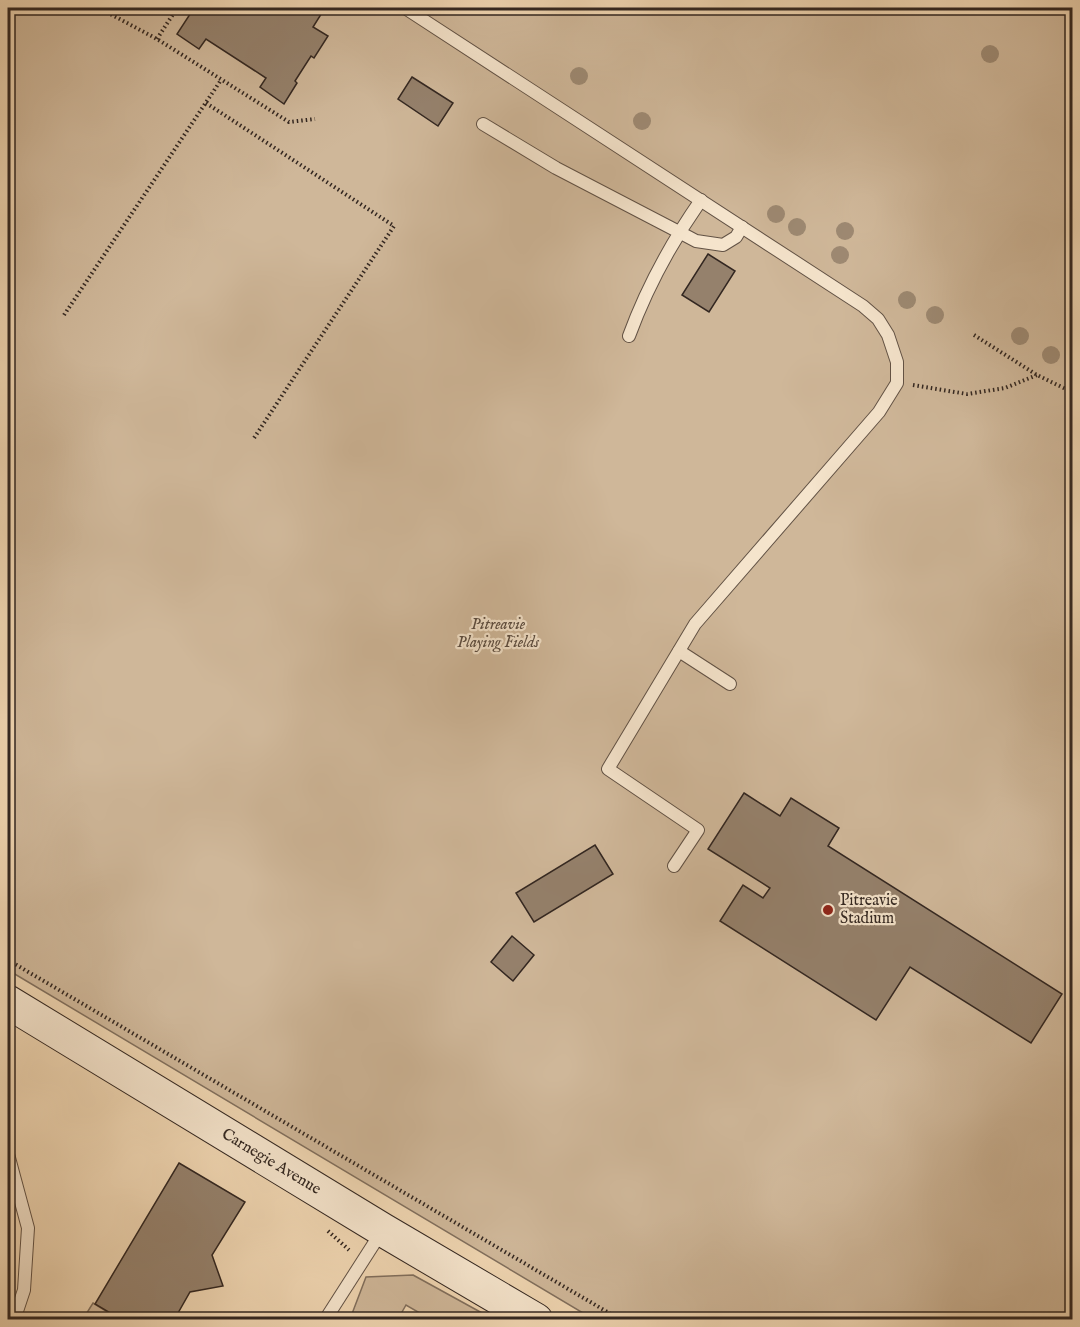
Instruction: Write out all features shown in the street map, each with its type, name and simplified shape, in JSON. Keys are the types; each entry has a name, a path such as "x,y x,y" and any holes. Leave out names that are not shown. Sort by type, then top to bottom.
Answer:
{"street":[{"name":"Carnegie Avenue","path":"8,1002 383,1230 536,1320"}],"lane":[{"path":"405,8 863,306 878,319 888,335 897,362 897,383 879,412 694,624 608,769 698,830 674,866"},
{"path":"483,124 556,168 696,241 723,245 736,237 742,227"},
{"path":"629,336 656,272 701,200"},
{"path":"679,651 730,684"},
{"path":"8,1154 28,1228 24,1290 14,1320"},
{"path":"325,1320 383,1230"}],"path":[{"path":"99,8 157,39 289,122 315,119"},
{"path":"157,39 177,8"},
{"path":"64,315 221,80"},
{"path":"206,103 394,226 254,438"},
{"path":"974,335 1037,375 1072,392"},
{"path":"897,383 967,394 1005,388 1037,375"},
{"path":"8,960 621,1320"}],"green space":[{"name":"Pitreavie Playing Fields","path":"8,8 1072,8 1072,1319 593,1319 8,970"},
{"path":"413,1275 493,1319 430,1319 406,1305 398,1319 350,1319 366,1277"},
{"path":"93,1303 119,1319 83,1319"}],"building":[{"path":"194,8 325,8 313,27 328,36 314,58 311,56 284,104 260,87 266,78 206,39 199,49 177,34"},
{"path":"412,77 453,103 438,126 398,99"},
{"path":"708,254 735,271 709,312 682,295"},
{"name":"Pitreavie Stadium","path":"744,793 780,816 791,798 839,828 828,846 1062,994 1031,1043 910,967 876,1020 720,921 743,885 763,898 770,888 708,849"},
{"path":"595,845 613,874 534,922 516,893"},
{"path":"512,936 534,955 513,981 491,962"},
{"path":"179,1163 245,1202 212,1255 223,1286 190,1292 174,1320 122,1320 95,1304"}],"place":[{"name":"Pitreavie Stadium","path":"828,910"}]}
